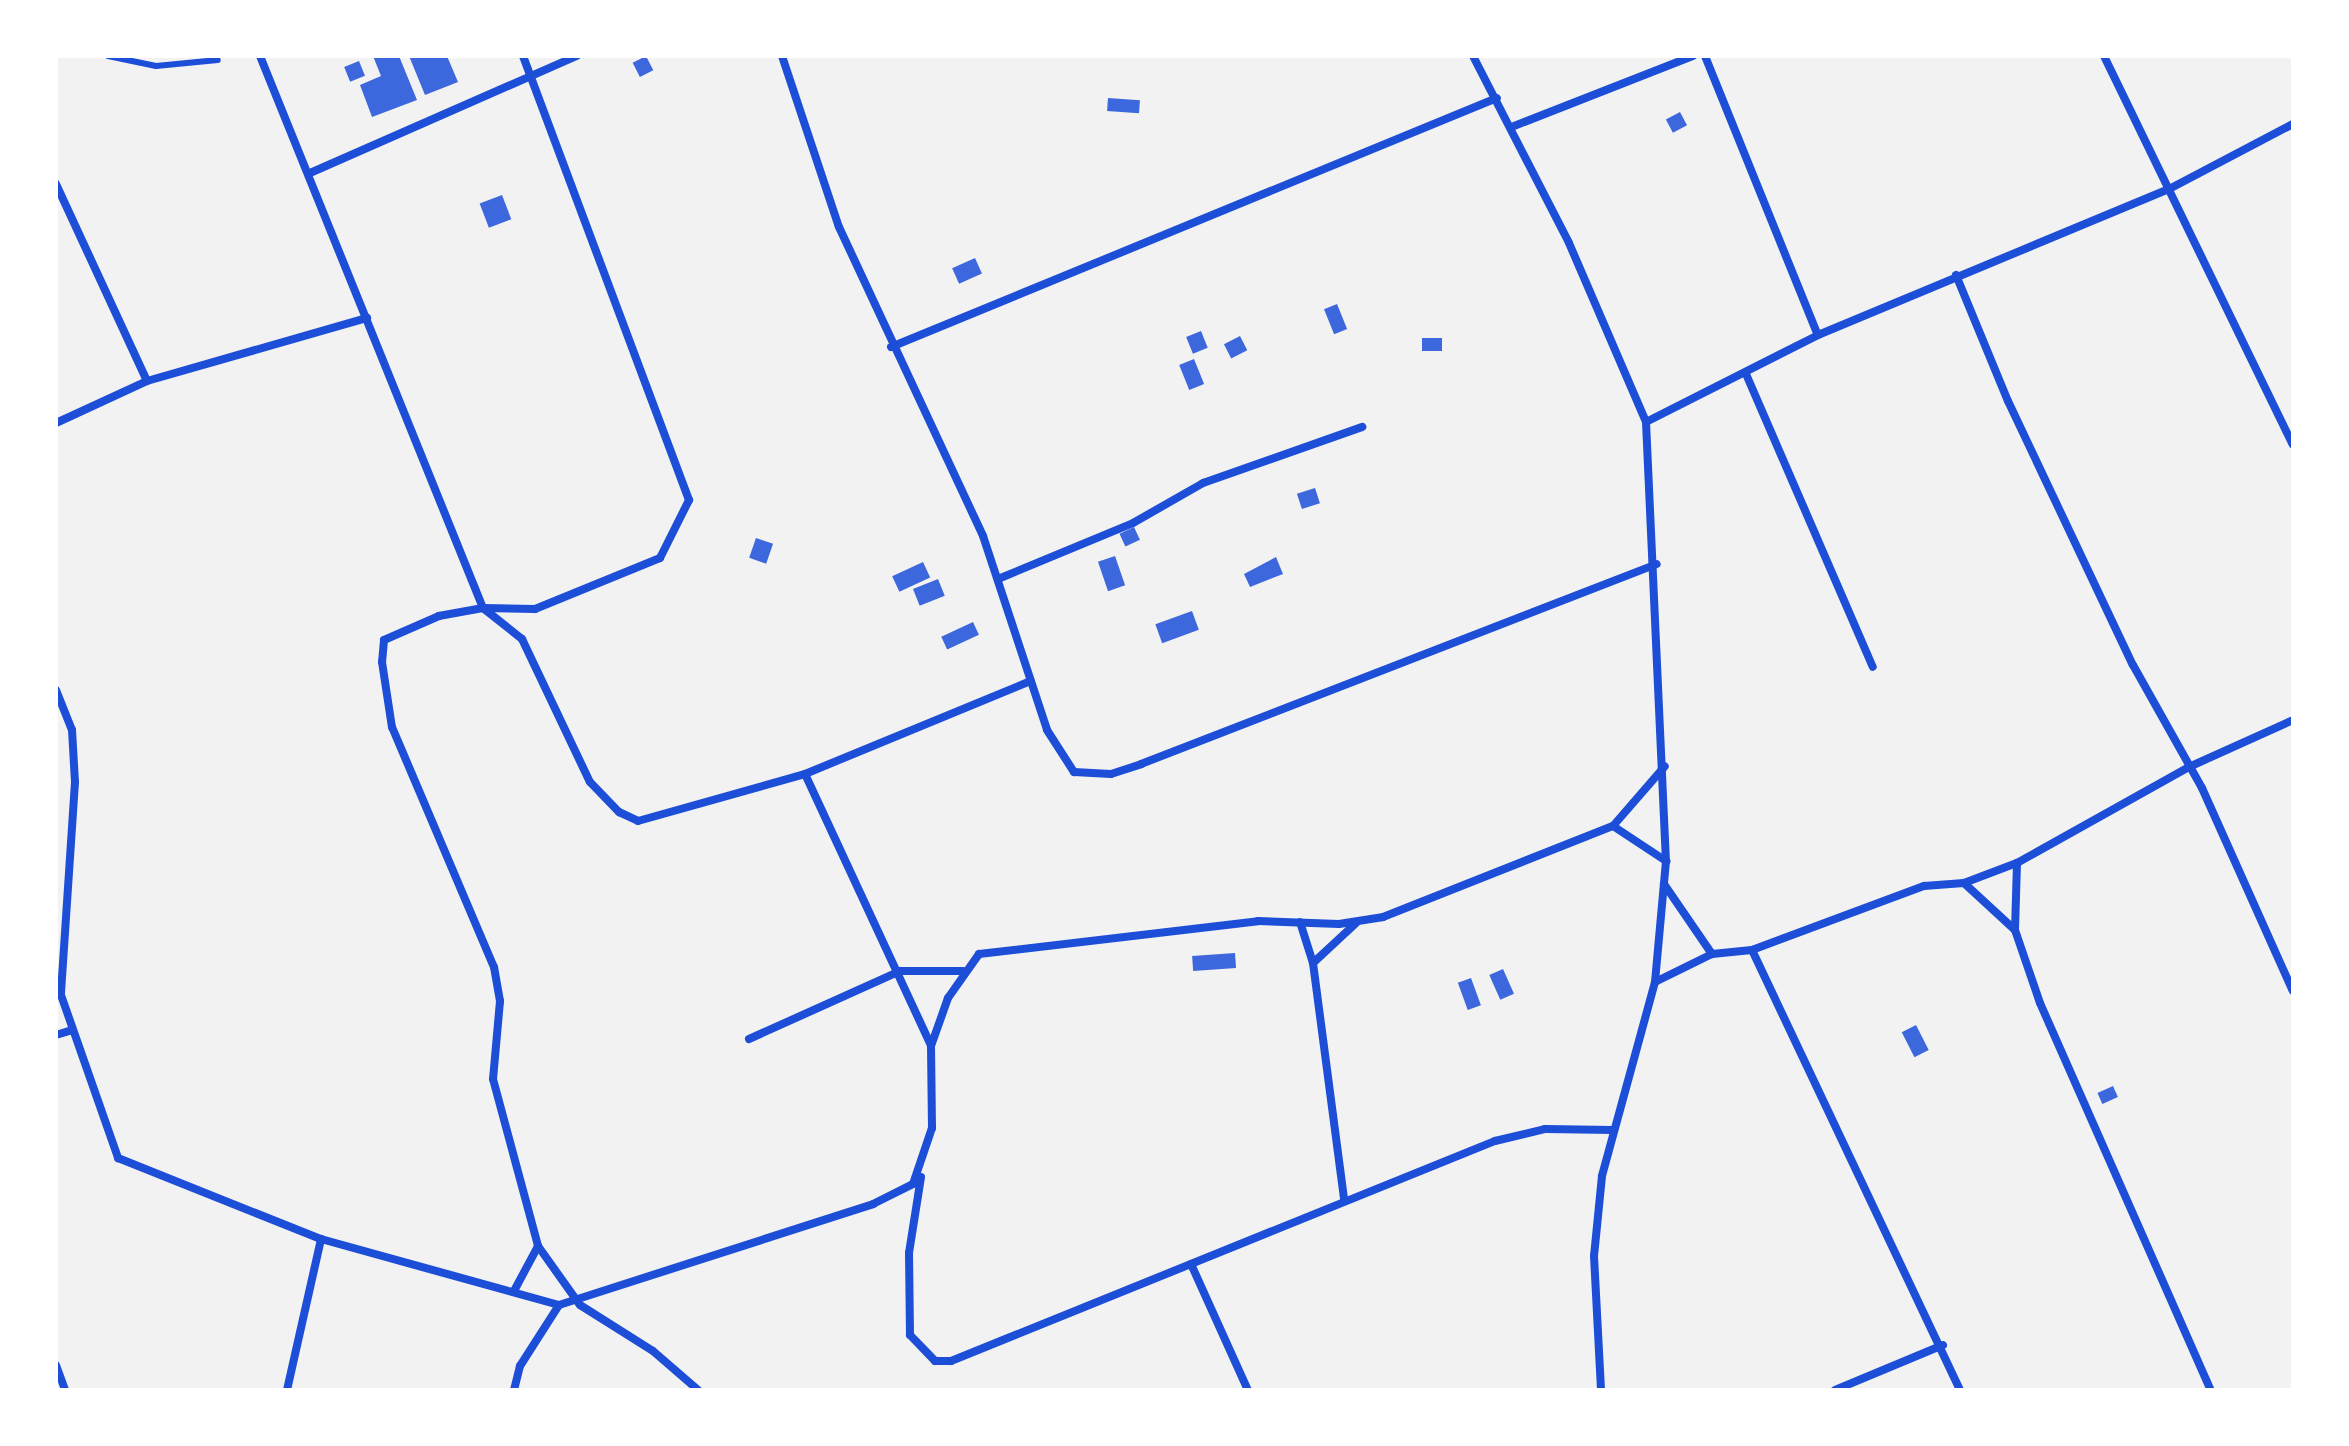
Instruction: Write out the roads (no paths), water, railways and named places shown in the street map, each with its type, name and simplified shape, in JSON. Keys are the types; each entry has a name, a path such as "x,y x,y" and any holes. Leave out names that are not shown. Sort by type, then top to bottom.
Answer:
{"street":[{"path":"260,56 310,173 483,608 522,639 590,782 619,812 656,821 805,774 1031,681"},
{"path":"523,56 689,500 660,558 535,609 483,608 439,616 384,640 382,662 392,727 494,967 500,1001 493,1079 538,1246 574,1298 698,1390"},
{"path":"310,173 531,73 577,56"},
{"path":"782,56 839,227 998,579 1031,681 1062,761 1074,772 1111,774 1422,660 1657,564"},
{"path":"1473,56 1514,126 1646,422 1657,564 1666,861 1655,982 1613,1130 1594,1256 1601,1390"},
{"path":"1514,126 1693,56"},
{"path":"1705,56 1818,335"},
{"path":"2104,56 2171,188 2293,445"},
{"path":"891,347 1497,98"},
{"path":"1646,422 1818,335 2171,188 2293,124"},
{"path":"56,184 147,381"},
{"path":"1956,275 2008,401 2189,767 2293,991"},
{"path":"56,423 147,381 367,318"},
{"path":"1746,374 1873,667"},
{"path":"998,579 1133,523 1203,483 1362,427"},
{"path":"56,690 74,746 59,969 69,1031 107,1138 131,1169 321,1239 559,1305"},
{"path":"1655,982 1712,954 1752,950 1924,886 1964,883 2017,863 2189,767 2293,720"},
{"path":"931,1046 963,971 979,954 1006,946 1300,922 1356,923 1613,826 1665,766"},
{"path":"805,774 900,971 931,1046 932,1128 921,1172 907,1303 910,1335 935,1361 1191,1264 1344,1199 1495,1141 1545,1129 1613,1130"},
{"path":"1613,826 1666,861"},
{"path":"2017,863 2015,930 2040,1003 2211,1390"},
{"path":"1964,883 2015,930"},
{"path":"1664,884 1712,954"},
{"path":"1300,922 1313,963 1344,1199"},
{"path":"1313,963 1356,923"},
{"path":"1752,950 1943,1345 1960,1390"},
{"path":"749,1039 900,971 963,971"},
{"path":"56,1035 69,1031"},
{"path":"514,1390 520,1366 559,1305 873,1204 921,1172"},
{"path":"287,1390 321,1239"},
{"path":"514,1291 538,1246"},
{"path":"1191,1264 1248,1390"},
{"path":"1835,1390 1943,1345"},
{"path":"56,1365 65,1390"}],"lane":[{"path":"108,56 137,66 218,60"}]}
